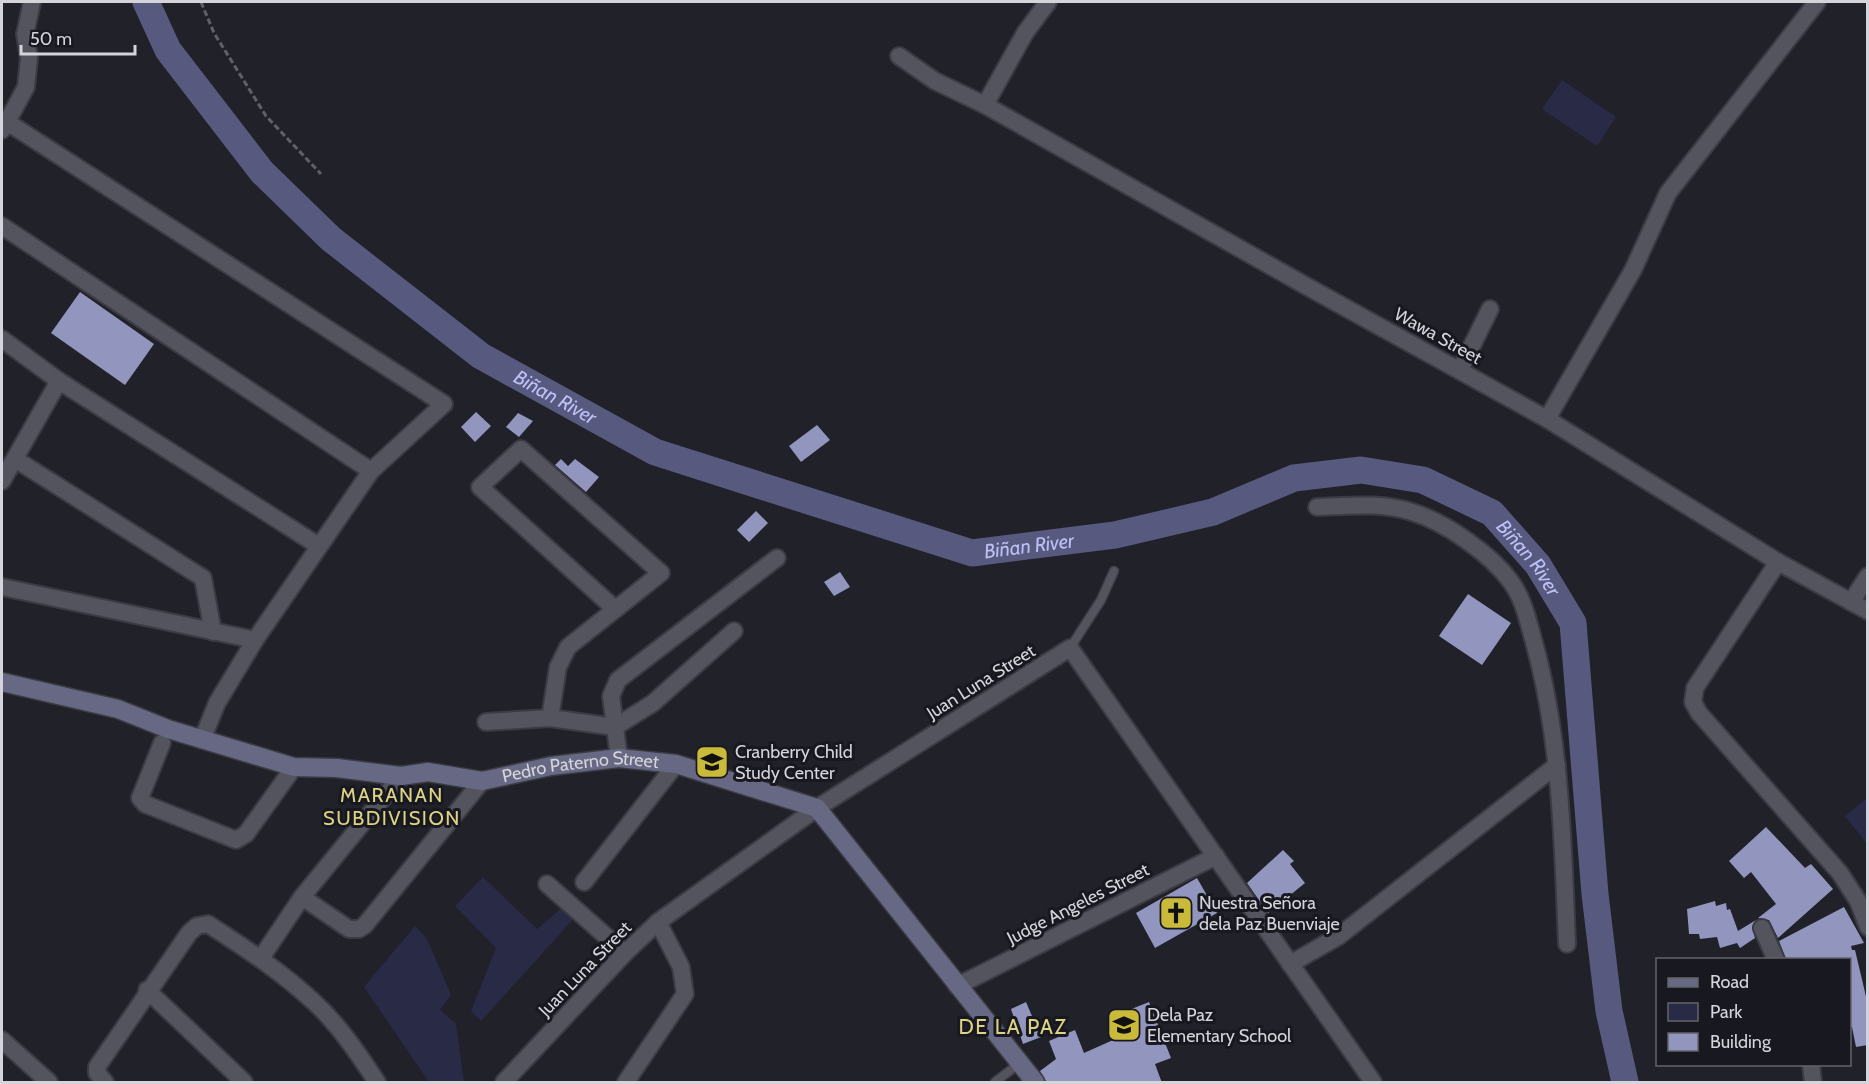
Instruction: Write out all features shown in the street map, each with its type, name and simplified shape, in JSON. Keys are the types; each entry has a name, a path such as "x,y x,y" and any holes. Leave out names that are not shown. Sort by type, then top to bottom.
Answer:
{"street":[{"path":"32,2 25,34 29,58 26,87 4,126 444,404 371,471 255,640 217,704 202,740"},
{"path":"985,105 1025,33 1048,2"},
{"path":"1547,418 1633,270 1668,193 1817,2"},
{"name":"Wawa Street","path":"899,56 935,81 985,105 1308,288 1547,418 1778,562 1868,611"},
{"path":"2,226 371,471"},
{"path":"1460,370 1490,309"},
{"path":"2,339 59,381 318,546"},
{"path":"2,481 59,381"},
{"path":"550,718 558,667 568,647 614,608 661,573 521,450 480,488 614,608"},
{"path":"15,459 203,578 213,632"},
{"path":"1317,507 1374,505 1412,512 1430,519 1487,555 1512,583 1528,621 1539,661 1557,765 1567,944"},
{"path":"619,758 611,696 618,680 777,558"},
{"path":"1778,562 1695,688 1693,702 1699,713 1840,873 1858,901 1868,927"},
{"path":"1851,602 1868,576"},
{"path":"2,587 255,640"},
{"path":"486,722 550,718 615,726 653,703 734,631"},
{"path":"1070,648 1373,1083"},
{"name":"Juan Luna Street","path":"504,1083 625,953 658,922 816,808 1070,648"},
{"name":"Pedro Paterno Street","path":"2,682 118,708 202,740 294,767 337,768 400,776 428,772 482,780 551,766 619,758 676,764 816,808"},
{"path":"162,743 140,798 145,804 236,840 246,834 294,767"},
{"path":"584,882 676,764"},
{"path":"1290,964 1339,936 1557,765"},
{"path":"261,958 302,897 400,776"},
{"path":"302,897 349,929 359,929 365,925 482,780"},
{"path":"816,808 1035,1083"},
{"name":"Judge Angeles Street","path":"957,986 1216,856"},
{"path":"547,884 625,953"},
{"path":"626,1083 685,994 681,967 658,922"},
{"path":"105,1083 97,1073 97,1067 147,990 189,933 197,926 208,924 261,958 316,1004 356,1051 377,1083"},
{"path":"1762,928 1775,958"},
{"path":"147,990 244,1083"},
{"path":"4,1045 39,1079"},
{"path":"1811,1066 1813,1083"}],"lane":[{"path":"1070,648 1101,600 1114,572"},
{"path":"995,1083 1020,1063"}],"path":[{"path":"201,2 214,33 266,116 321,174"}],"green space":[{"path":"1562,80 1616,117 1597,146 1542,109"},
{"path":"1868,798 1867,844 1845,816"},
{"path":"483,877 537,929 565,905 577,915 481,1021 471,1011 496,948 455,906"},
{"path":"415,926 427,939 451,995 440,1010 456,1024 464,1082 429,1082 364,987"}],"building":[{"path":"80,292 154,344 125,385 51,333"},
{"path":"476,412 491,426 475,442 461,427"},
{"path":"518,413 533,421 519,437 506,427"},
{"path":"817,425 830,440 801,462 789,446"},
{"path":"561,459 568,466 575,459 599,477 586,492 555,465"},
{"path":"756,511 768,523 749,542 737,530"},
{"path":"840,572 850,587 834,596 824,582"},
{"path":"1468,594 1511,623 1482,665 1439,636"},
{"path":"1766,827 1805,868 1811,864 1833,889 1778,938 1769,920 1758,918 1776,904 1751,872 1744,878 1729,861"},
{"path":"1283,850 1294,861 1290,864 1305,883 1268,913 1247,883"},
{"name":"Nuestra Señora dela Paz Buenviaje","path":"1197,878 1217,913 1155,948 1136,913"},
{"path":"1715,901 1716,906 1726,903 1727,910 1730,909 1738,931 1756,920 1752,927 1755,938 1740,948 1737,943 1720,948 1717,937 1700,939 1699,934 1689,934 1687,909"},
{"path":"1844,907 1864,943 1851,946 1852,950 1855,950 1868,1005 1868,1045 1856,1047 1851,1028 1851,958 1785,958 1779,941"},
{"path":"1026,1002 1041,1037 1023,1044 1011,1009"},
{"name":"Dela Paz Elementary School","path":"1149,1002 1171,1058 1155,1064 1162,1083 1047,1083 1040,1071 1056,1059 1049,1041 1075,1030 1084,1053 1131,1032 1124,1012"}],"waterway":[{"name":"Biñan River","path":"146,2 168,50 262,172 331,239 481,356 655,452 972,553 1115,535 1213,512 1294,478 1361,470 1423,480 1492,513 1538,565 1573,623 1595,894 1609,1011 1625,1082"}],"place":[{"name":"Cranberry Child Study Center","path":"712,762"},
{"name":"Nuestra Señora dela Paz Buenviaje","path":"1176,913"},
{"name":"Dela Paz Elementary School","path":"1124,1025"}],"district":[{"name":"MARANAN SUBDIVISION","path":"392,806"},
{"name":"DE LA PAZ","path":"1013,1026"}]}
